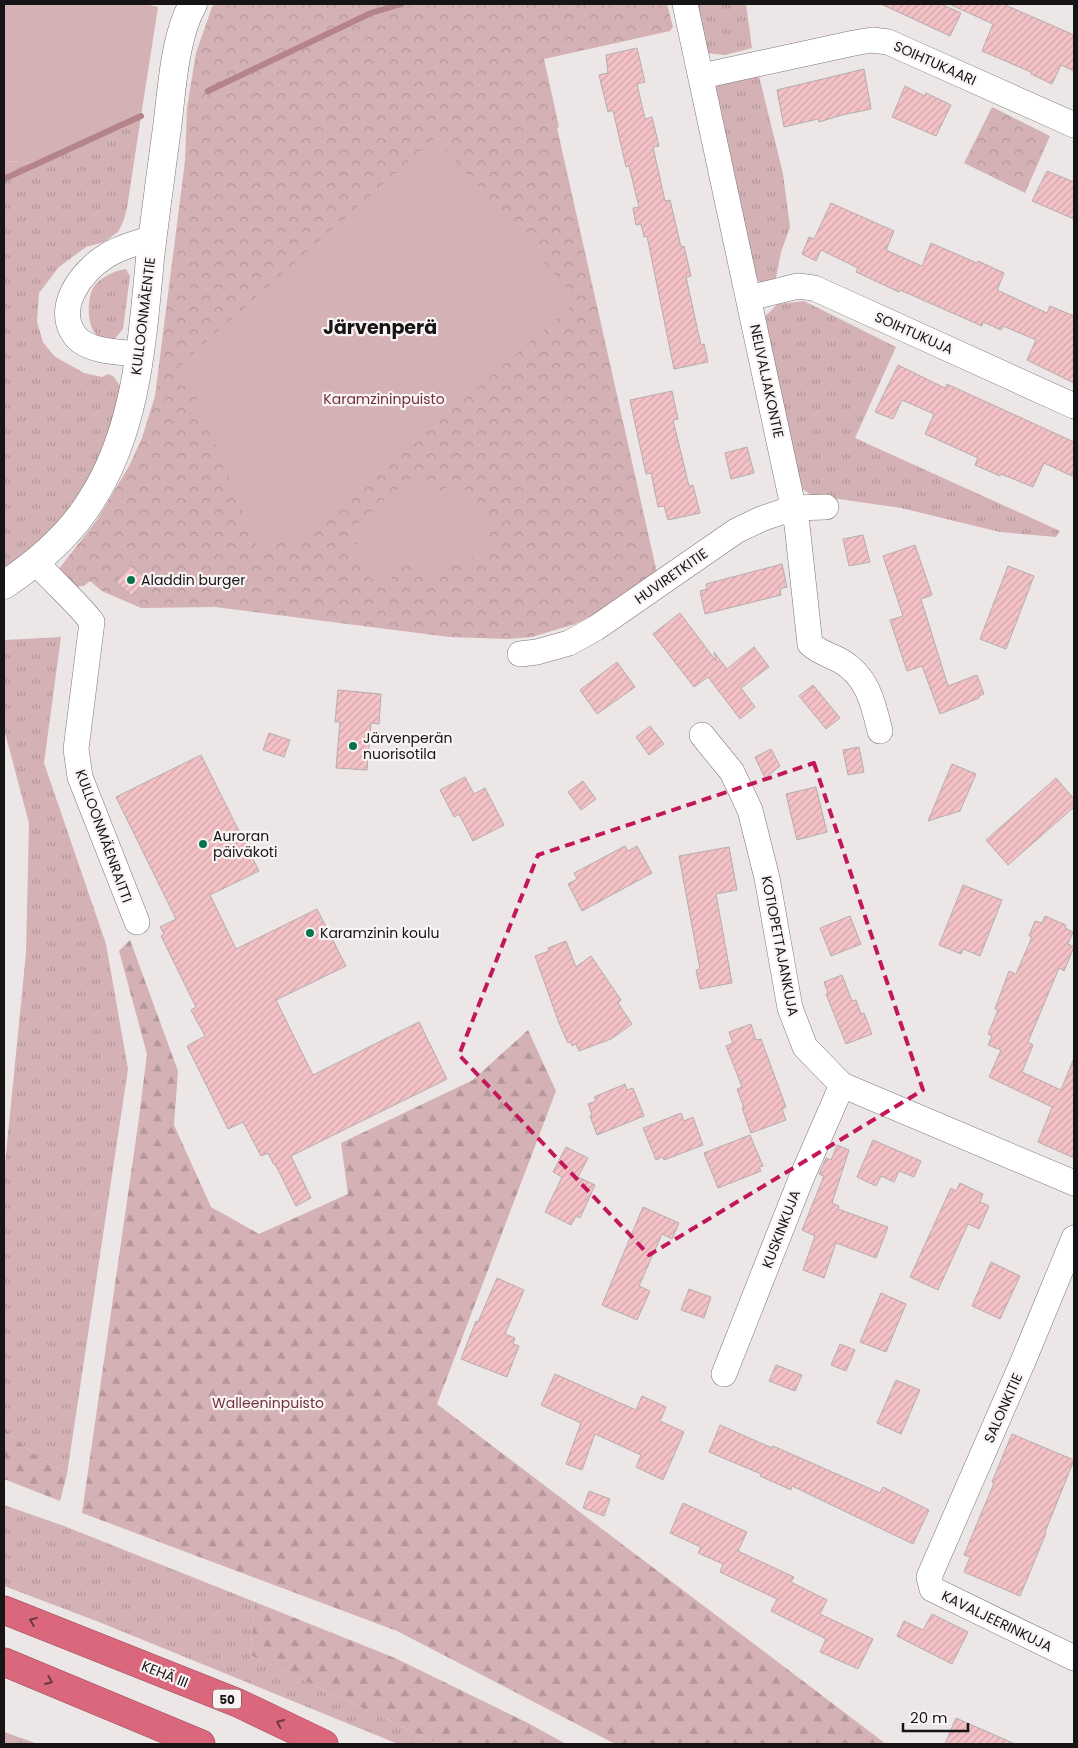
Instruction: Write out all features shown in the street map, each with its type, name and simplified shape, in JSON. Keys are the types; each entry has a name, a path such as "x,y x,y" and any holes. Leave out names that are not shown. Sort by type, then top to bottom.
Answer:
{"highway":[{"name":"KEHÄ III","path":"4,1610 238,1704 324,1744"},
{"path":"4,1662 201,1744"}],"street":[{"name":"KULLOONMÄENTIE","path":"4,585 36,562 65,534 92,500 119,447 131,403 143,327 152,238 174,71 185,18 193,4"},
{"name":"NELIVALJAKONTIE","path":"686,4 797,525 810,644 820,652 841,661 861,678 873,700 880,731"},
{"name":"SOIHTUKAARI","path":"702,76 854,43 872,40 888,42 1074,125"},
{"path":"138,354 104,351 95,348 77,338 67,320 71,295 87,272 106,256 152,238"},
{"name":"SOIHTUKUJA","path":"749,298 798,286 814,288 1074,406"},
{"name":"HUVIRETKITIE","path":"520,654 537,652 569,643 596,628 736,531 761,519 793,508 826,507"},
{"name":"KULLOONMÄENRAITTI","path":"36,562 59,588 78,604 92,622 76,749 80,777 137,922"},
{"name":"KOTIOPETTAJANKUJA","path":"702,735 732,772 750,810 767,878 790,1008 805,1047 842,1085 1074,1182"},
{"name":"KUSKINKUJA","path":"724,1374 800,1179 842,1085"},
{"name":"SALONKITIE","path":"929,1577 1074,1238"},
{"name":"KAVALJEERINKUJA","path":"929,1577 932,1589 1074,1658"}],"highlighted area":[{"path":"814,763 923,1090 649,1255 459,1055 538,855"}],"green space":[{"path":"4,4 145,4 158,7 141,116 37,163 4,161"},
{"name":"Karamzininpuisto","path":"215,4 667,4 673,27 670,31 544,59 559,127 557,128 657,573 616,603 575,624 532,637 508,639 449,637 215,607 141,608 102,591 90,581 84,586 71,587 58,570 97,520 129,466 142,438 155,396 185,161 187,108 196,53 212,7"},
{"path":"692,4 746,4 752,48 725,55 706,53"},
{"path":"758,72 783,174 790,227 781,252 775,283 762,283 752,276 715,89 718,82"},
{"path":"992,107 1050,136 1025,193 964,163"},
{"path":"141,116 127,208 118,232 104,242 86,247 59,267 39,293 37,322 43,342 54,356 84,373 102,377 108,374 113,376 121,387 103,454 79,498 54,530 4,572 4,161 37,163"},
{"path":"435,138 566,287 558,293 570,307 295,548 283,533 260,553 182,363"},
{"path":"126,269 130,276 123,329 113,341 99,336 92,329 89,318 90,298 93,288 99,281 112,273"},
{"path":"804,301 896,347 855,438 1060,531 1056,537 1000,532 901,508 811,495 801,488 761,320 778,304"},
{"path":"419,471 437,494 457,480 477,503 486,517 490,531 488,542 482,551 472,558 447,567 423,574 416,567 410,565 403,567 394,572 389,587 383,588 367,574 353,552 351,545 364,542 356,525"},
{"path":"61,637 44,763 106,944 128,1069 67,1474 32,1453 4,1428 4,1174 26,953 29,823 4,729 4,640"},
{"name":"Walleeninpuisto","path":"130,940 178,1071 174,1125 211,1207 259,1234 348,1194 341,1143 473,1080 528,1030 556,1091 437,1404 886,1744 615,1744 397,1631 82,1513 147,1054 119,951"},
{"path":"4,1428 32,1453 67,1474 60,1501 4,1479"},
{"path":"4,1505 64,1526 255,1602 250,1655 439,1744 398,1744 99,1622 4,1586"},
{"path":"255,1602 395,1658 526,1722 566,1744 439,1744 250,1655"},
{"path":"4,1732 38,1744 4,1744"}],"building":[{"path":"881,4 941,4 961,13 950,36"},
{"path":"949,4 1003,4 1074,35 1074,71 1061,65 1052,84 1031,74 1031,72 982,51 993,24"},
{"path":"637,48 645,82 637,84 645,119 652,117 659,146 653,147 665,201 670,200 681,247 684,246 691,276 686,277 701,345 704,344 708,362 674,369 647,236 644,237 641,224 636,225 633,208 639,207 629,166 626,167 613,110 608,112 599,75 608,73 606,55"},
{"path":"864,69 871,109 819,122 818,119 784,127 777,90"},
{"path":"905,86 925,96 926,93 951,105 936,136 892,117"},
{"path":"1047,171 1074,182 1074,219 1032,201"},
{"path":"831,203 894,231 886,250 922,266 931,243 1004,273 997,290 1047,313 1050,306 1074,316 1074,383 1027,360 1036,340 1003,326 1001,330 983,322 982,326 900,290 899,292 856,272 858,268 821,250 816,261 802,254 809,237 814,239"},
{"path":"898,365 945,388 947,384 1074,442 1074,477 1044,463 1033,487 975,465 978,458 925,434 934,414 902,400 893,419 875,412"},
{"path":"672,391 678,419 673,420 689,486 693,485 700,513 668,520 664,506 658,507 651,473 646,474 630,400"},
{"path":"747,447 754,473 731,479 725,453"},
{"path":"863,535 870,562 849,566 843,539"},
{"path":"915,545 932,595 921,599 948,686 977,675 984,694 979,696 979,698 940,714 922,666 907,671 890,620 903,616 883,556"},
{"path":"782,564 787,587 780,589 781,595 705,614 700,591 707,589 706,584"},
{"name":"Aladdin burger","path":"130,565 146,579 132,596 116,582"},
{"path":"1008,566 1034,576 1006,649 980,639"},
{"path":"680,613 716,661 714,652 727,669 754,647 769,667 741,688 755,707 740,719 708,677 694,687 653,634"},
{"path":"617,662 635,687 597,714 580,690"},
{"path":"813,685 840,718 826,729 799,696"},
{"name":"Järvenperän nuorisotila","path":"338,690 381,694 379,724 371,723 367,770 336,768 340,722 335,722"},
{"path":"650,726 664,744 649,755 636,737"},
{"path":"269,733 290,740 284,757 263,750"},
{"path":"859,747 864,772 848,775 843,750"},
{"path":"771,749 780,766 765,778 755,757"},
{"path":"201,755 259,871 210,895 236,949 317,909 346,966 276,1000 313,1075 419,1022 447,1079 291,1156 311,1198 296,1206 275,1164 268,1153 261,1156 243,1122 228,1129 187,1046 205,1036 191,1010 196,1007 161,936 164,934 160,927 176,919 116,797"},
{"path":"952,764 976,774 960,811 928,821"},
{"path":"465,777 474,794 485,788 504,825 473,841 459,814 454,817 440,790"},
{"path":"1056,778 1074,799 1074,807 1008,865 986,840"},
{"path":"583,781 596,799 581,810 568,792"},
{"path":"816,787 827,832 797,840 786,794"},
{"path":"625,846 628,851 637,846 652,873 582,911 568,884 577,879 574,873"},
{"path":"729,847 737,890 716,894 732,983 700,989 696,970 700,969 679,856"},
{"path":"963,885 1002,900 980,956 963,949 961,954 939,945"},
{"path":"850,916 861,944 831,956 820,928"},
{"path":"1045,916 1066,925 1065,928 1073,932 1068,944 1074,947 1064,971 1059,968 1028,1042 1033,1045 1022,1072 1061,1090 1074,1058 1074,1158 1038,1142 1052,1107 989,1077 1001,1050 988,1045 992,1036 988,1034 998,1010 995,1009 1009,971 1016,974 1032,937 1029,936 1035,921 1042,923"},
{"path":"566,941 576,967 591,956 621,1000 618,1003 632,1024 611,1039 579,1051 576,1044 572,1046 571,1042 568,1043 535,956 549,951 548,948"},
{"path":"842,975 852,1001 856,1000 861,1014 864,1013 872,1034 846,1044 826,994 828,993 824,982"},
{"path":"751,1024 756,1040 761,1039 786,1107 782,1109 786,1120 751,1133 737,1089 742,1087 726,1046 733,1043 729,1032"},
{"path":"625,1084 627,1090 633,1088 644,1116 597,1135 588,1104 596,1101 594,1097"},
{"path":"681,1113 684,1121 693,1117 703,1145 664,1160 663,1157 656,1160 643,1128"},
{"path":"750,1135 763,1166 759,1167 761,1171 718,1188 704,1153"},
{"path":"873,1140 921,1161 914,1177 899,1171 894,1182 881,1176 876,1186 857,1177"},
{"path":"837,1145 849,1150 832,1203 839,1206 838,1209 888,1227 876,1258 836,1243 824,1278 803,1270 815,1236 802,1230 824,1176 819,1174 826,1158 831,1160"},
{"path":"566,1147 588,1158 578,1177 595,1185 580,1218 576,1216 571,1225 545,1212 562,1177 553,1172"},
{"path":"960,1183 983,1194 980,1202 989,1206 979,1229 968,1224 938,1290 910,1277 951,1188 956,1191"},
{"path":"643,1207 679,1223 672,1239 662,1234 639,1286 650,1291 637,1320 602,1305"},
{"path":"991,1262 1020,1276 1000,1319 972,1306"},
{"path":"497,1278 524,1290 505,1334 515,1338 513,1344 519,1346 507,1377 461,1359 476,1321 478,1322"},
{"path":"689,1289 711,1297 704,1318 681,1310"},
{"path":"881,1293 906,1304 886,1352 860,1342"},
{"path":"840,1344 855,1350 846,1371 831,1365"},
{"path":"776,1365 802,1375 795,1391 769,1381"},
{"path":"555,1374 636,1410 642,1396 666,1407 660,1421 684,1432 663,1480 636,1467 641,1455 595,1434 582,1470 566,1464 581,1423 541,1405"},
{"path":"896,1380 920,1390 901,1434 877,1423"},
{"path":"720,1425 880,1493 883,1487 929,1510 913,1544 792,1486 791,1490 760,1476 761,1474 709,1452"},
{"path":"1012,1434 1074,1460 1020,1596 964,1572 970,1557 964,1555"},
{"path":"589,1491 610,1499 604,1516 583,1508"},
{"path":"683,1503 747,1532 738,1551 794,1577 791,1582 827,1600 820,1614 873,1639 858,1669 820,1652 826,1639 771,1611 777,1599 720,1572 723,1564 698,1553 701,1547 670,1533"},
{"path":"932,1614 968,1632 952,1664 897,1636 904,1621 923,1630"},
{"path":"956,1718 1015,1744 945,1744"}],"waterway":[{"path":"208,91 371,13 401,4"},
{"path":"4,179 141,116"}],"place":[{"name":"Aladdin burger","path":"131,580"},
{"name":"Järvenperän nuorisotila","path":"353,746"},
{"name":"Auroran päiväkoti","path":"203,844"},
{"name":"Karamzinin koulu","path":"310,933"}],"district":[{"name":"Järvenperä","path":"380,327"}]}
